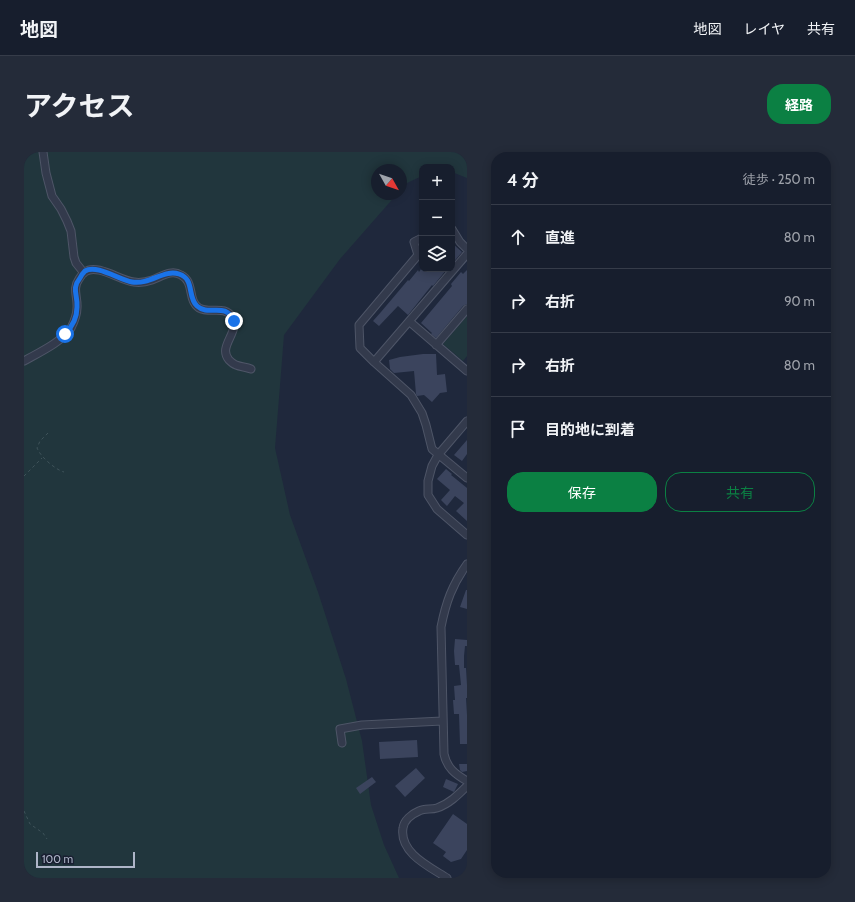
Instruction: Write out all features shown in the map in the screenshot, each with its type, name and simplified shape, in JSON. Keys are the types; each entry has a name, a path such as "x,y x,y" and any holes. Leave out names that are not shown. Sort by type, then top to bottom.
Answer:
{"street":[{"path":"43,152 52,196 62,209 67,221 71,231 74,257 76,263 84,273"},
{"path":"455,233 460,242 467,249"},
{"path":"419,240 414,242 418,255 359,325 360,348 411,395 422,413 432,449 467,478"},
{"path":"374,362 467,254"},
{"path":"24,361 56,342 68,332 75,318 77,307 75,288 76,283 85,271 93,269 127,281 135,282 150,280 169,273 177,273 181,275 190,284 193,298 197,306 204,310 222,310 231,315 235,324 226,349 226,356 235,365 251,368"},
{"path":"436,344 467,309"},
{"path":"410,322 466,367"},
{"path":"467,421 438,455 432,466 428,481 428,495 437,509 467,535"},
{"path":"467,564 451,589 444,608 441,627 442,721 445,761 456,775 467,781"},
{"path":"342,743 340,729 362,725 442,721"},
{"path":"447,878 413,855 402,839 403,826 410,816 420,810 434,809 448,804 467,786"}],"path":[{"path":"48,433 40,441 37,448 43,457 59,470 64,472"},
{"path":"24,476 43,457"},
{"path":"24,811 30,824 43,833 47,839"}],"shaded area":[{"path":"24,152 467,152 467,178 455,173 455,164 419,164 419,177 407,183 407,164 371,164 371,200 392,200 340,259 284,335 275,448 290,515 318,592 346,679 362,741 371,805 384,845 399,878 24,878"},
{"path":"467,316 467,356 463,361 443,344"}],"building":[{"path":"455,246 462,252 455,260"},
{"path":"418,270 419,272 445,272 408,315 398,306 379,326 373,321"},
{"path":"467,270 467,304 463,306 436,338 421,323 452,286 451,284 461,272 463,274"},
{"path":"423,354 436,354 437,375 445,374 447,392 440,393 432,402 424,395 417,396 414,371 394,373 390,369 389,360"},
{"path":"467,440 467,454 462,461 454,455"},
{"path":"446,469 467,488 467,521 456,511 464,503 455,496 447,506 441,500 450,490 437,479"},
{"path":"467,590 467,609 460,607"},
{"path":"455,639 467,640 467,646 465,646 464,668 466,668 467,685 467,744 460,744 459,714 454,714 454,686 461,685 459,665 455,665"},
{"path":"417,740 418,757 380,759 379,742"},
{"path":"459,764 467,764 467,771 462,772"},
{"path":"416,768 425,778 405,797 395,786"},
{"path":"372,777 376,782 360,794 356,788"},
{"path":"446,779 458,784 454,792 443,787"},
{"path":"453,814 467,824 467,850 461,859 451,862 443,856 446,852 433,843"}],"route":[{"path":"65,334 68,332 75,318 77,307 75,288 76,283 85,271 93,269 132,282 145,282 169,273 177,273 190,284 194,301 199,308 204,310 222,310 229,312 234,321"}]}
